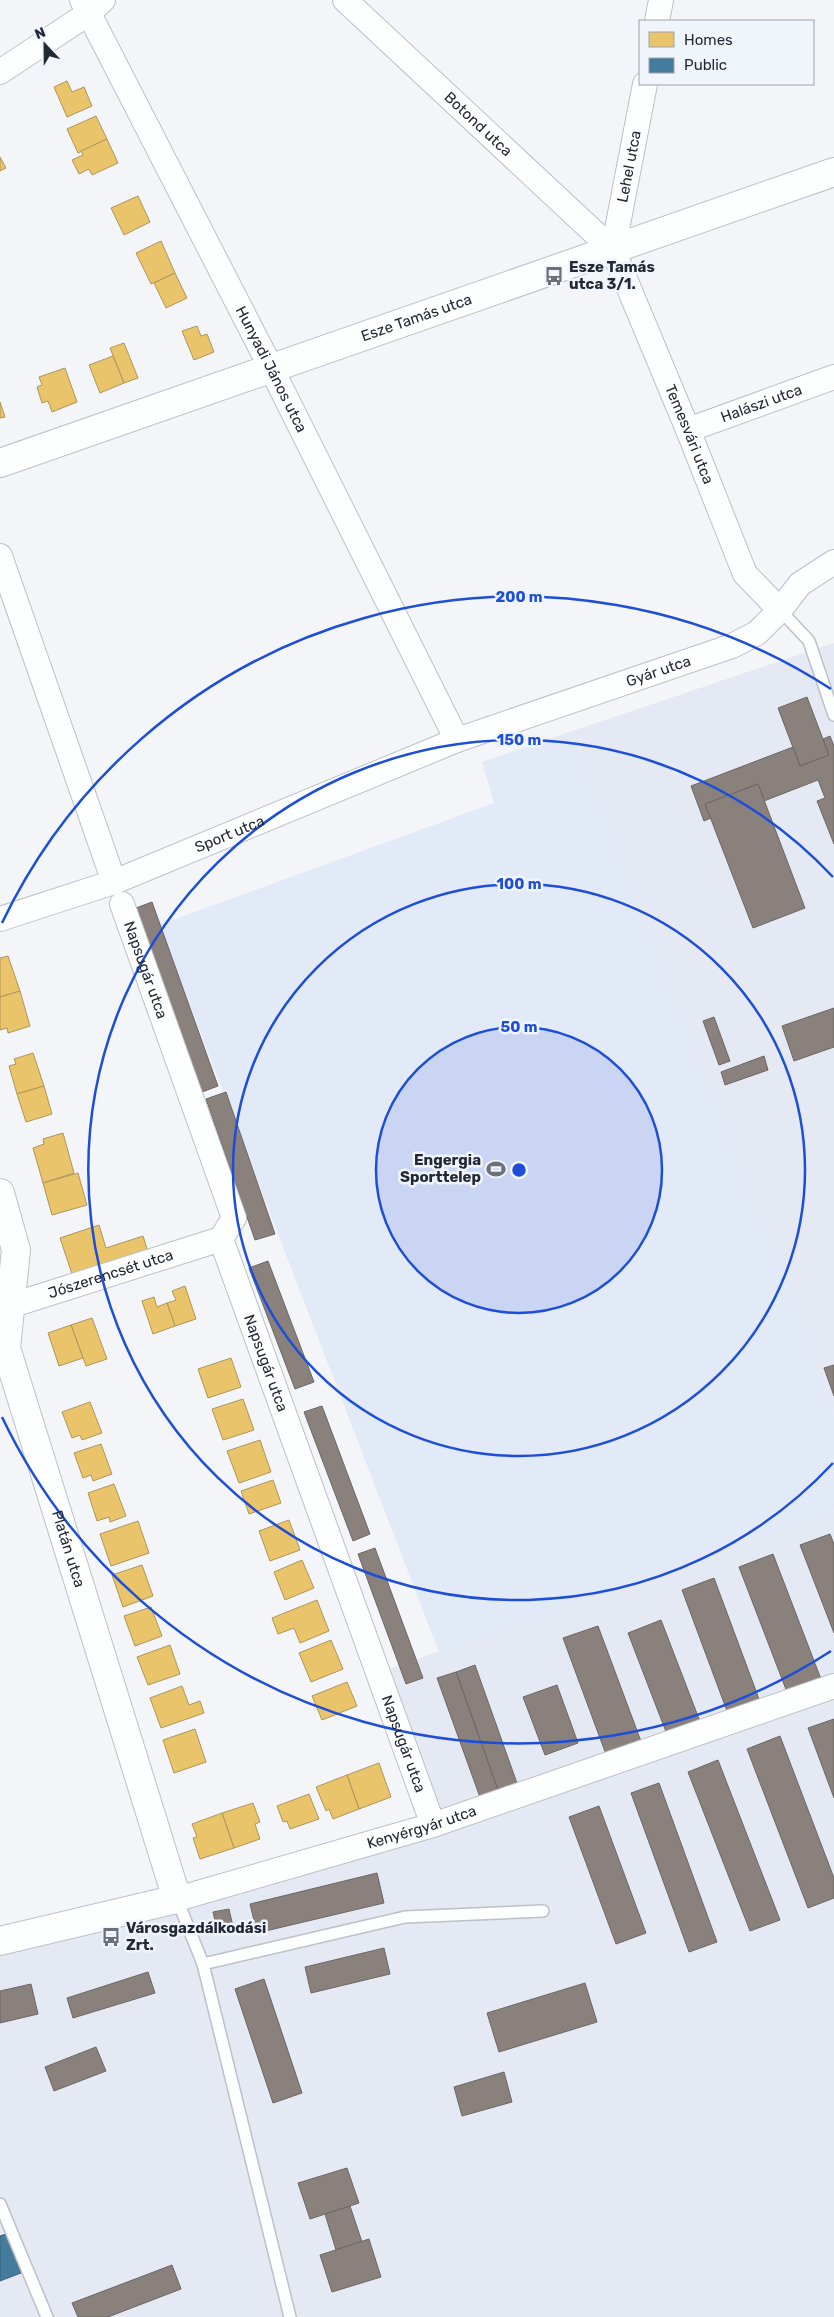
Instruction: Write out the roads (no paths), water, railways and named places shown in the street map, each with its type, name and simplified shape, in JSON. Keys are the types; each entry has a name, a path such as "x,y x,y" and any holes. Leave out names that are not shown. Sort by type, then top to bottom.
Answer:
{"street":[{"name":"Botond utca","path":"345,0 613,250"},
{"path":"657,20 661,0"},
{"path":"0,72 91,4"},
{"name":"Hunyadi János utca","path":"91,4 457,740"},
{"name":"Lehel utca","path":"613,250 645,85"},
{"name":"Esze Tamás utca","path":"0,462 834,172"},
{"name":"Temesvári utca","path":"613,250 688,430 745,574 780,610"},
{"name":"Halászi utca","path":"688,430 834,377"},
{"name":"Napsugár utca","path":"0,556 234,1218 221,1239 433,1824"},
{"name":"Gyár utca","path":"457,740 732,646 757,633 780,610 800,584 834,562"},
{"name":"Sport utca","path":"0,919 118,893 457,740"},
{"name":"Platán utca","path":"0,1194 16,1250 5,1308 6,1348 177,1899"},
{"name":"Jószerencsét utca","path":"5,1308 221,1239"},
{"name":"Kenyérgyár utca","path":"0,1941 177,1899 433,1824 834,1686"}],"lane":[{"path":"780,610 809,641 834,715"},
{"path":"177,1899 203,1964 290,2317"},
{"path":"203,1964 405,1917 543,1911"},
{"path":"0,2204 47,2317"}],"place":[{"name":"Esze Tamás utca 3/1.","path":"554,276"},
{"name":"Engergia Sporttelep","path":"496,1169"},
{"name":"Városgazdálkodási Zrt.","path":"111,1937"}]}
